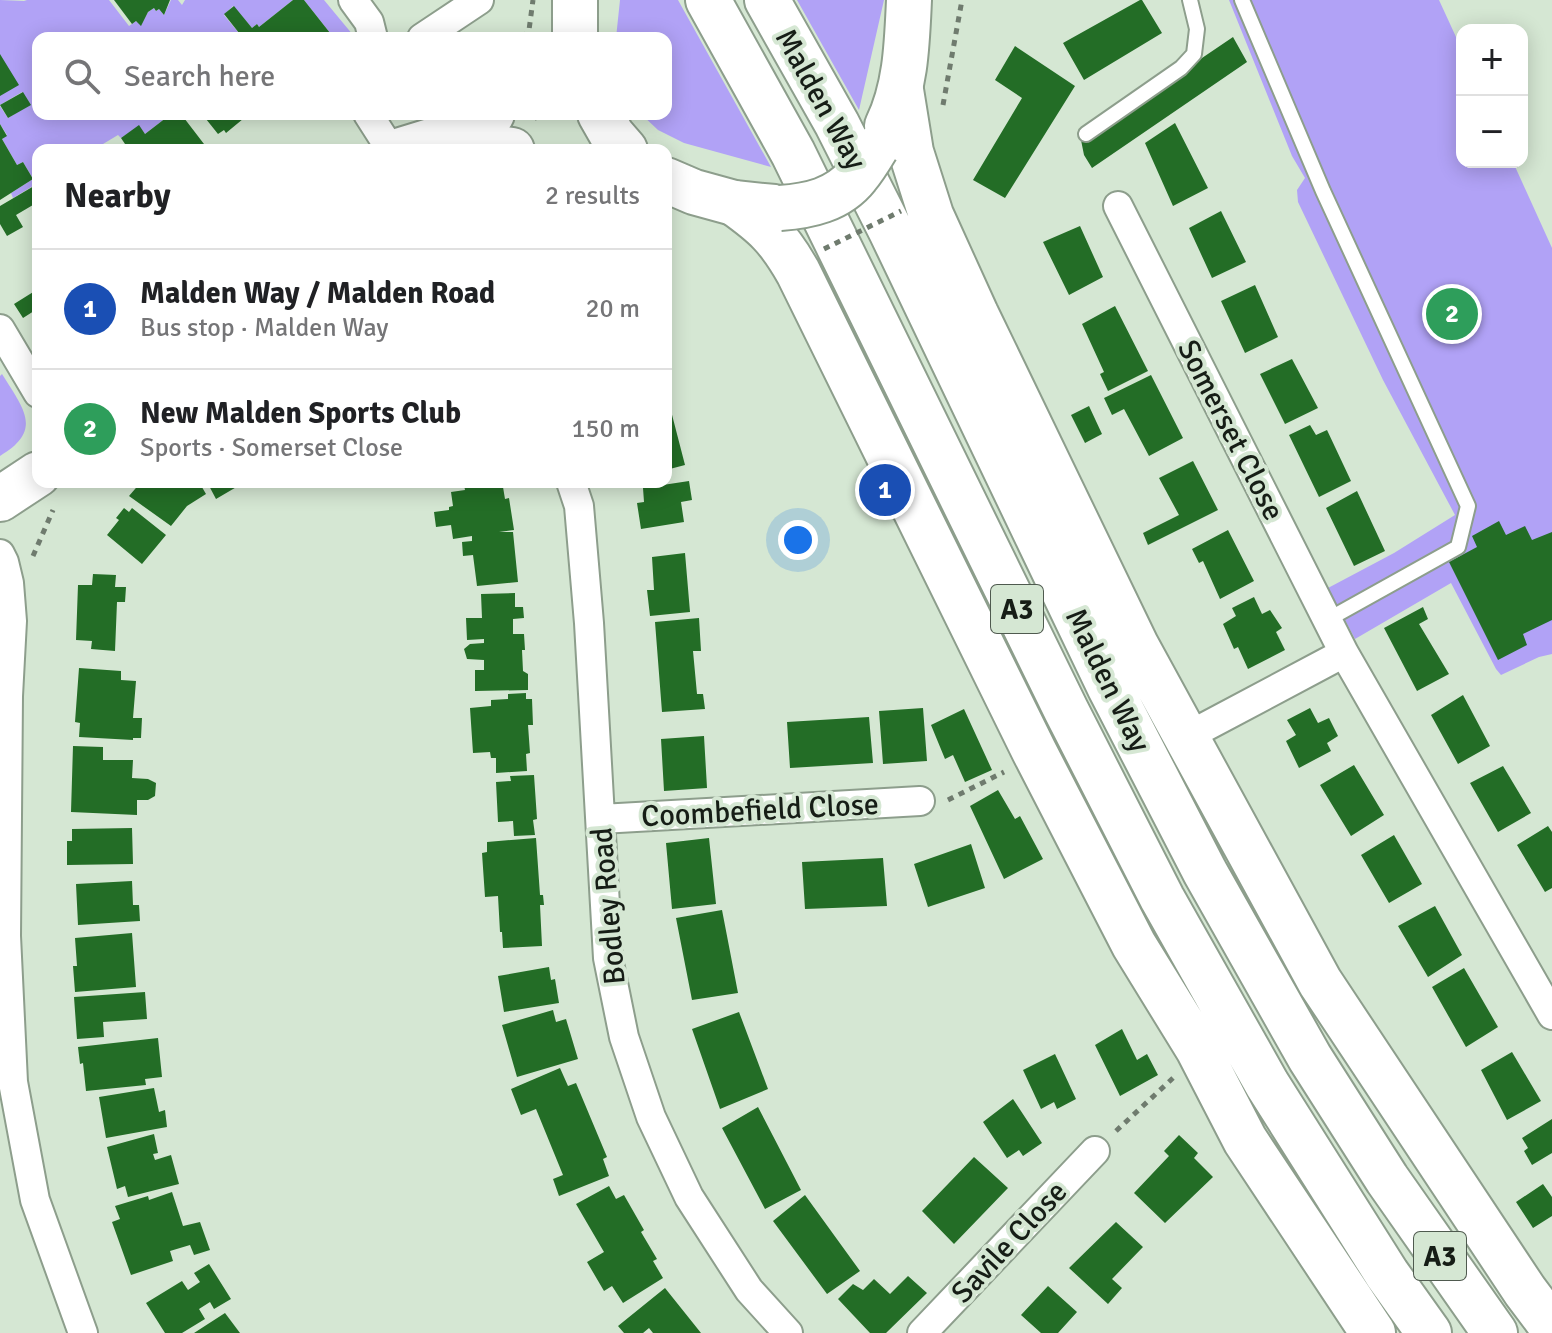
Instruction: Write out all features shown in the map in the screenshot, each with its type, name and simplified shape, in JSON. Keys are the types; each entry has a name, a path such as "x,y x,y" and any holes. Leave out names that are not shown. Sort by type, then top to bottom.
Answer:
{"main road":[{"path":"575,0 575,32"},
{"name":"Malden Way","path":"708,0 812,191 1066,710 1162,898 1267,1084 1387,1274 1429,1333"},
{"name":"Malden Way","path":"767,0 885,217 1110,688 1205,872 1319,1072 1387,1179 1495,1333"},
{"path":"672,183 734,203 780,208 813,204 837,194 856,178 892,117 901,90 909,0"},
{"path":"901,90 911,152 931,215 1129,630 1320,982 1552,1327"},
{"path":"419,144 477,120"},
{"path":"603,120 620,144"},
{"path":"734,203 764,224 798,272 1034,751 1134,945 1198,1049 1245,1140 1373,1333"},
{"path":"0,499 41,488"}],"street":[{"path":"353,0 369,22 372,32"},
{"path":"431,32 479,0"},
{"path":"377,120 411,144"},
{"name":"Somerset Close","path":"1118,206 1344,653 1552,1015"},
{"path":"0,329 32,383"},
{"name":"Bodley Road","path":"573,488 579,506 589,623 608,958 624,1037 651,1117 689,1197 749,1290 788,1333"},
{"path":"0,554 9,583 12,621 8,696 6,936 13,1082 35,1200 83,1333"},
{"path":"1186,737 1344,653"},
{"name":"Coombefield Close","path":"601,819 920,801"},
{"name":"Savile Close","path":"922,1333 1095,1151"}],"lane":[{"path":"1086,134 1181,68 1194,54 1197,29 1190,0"},
{"path":"1242,0 1323,191 1468,506 1458,547 1327,620"}],"path":[{"path":"528,32 533,0"},
{"path":"941,118 962,0"},
{"path":"824,249 901,211"},
{"path":"9,583 29,567 47,521 48,488"},
{"path":"920,801 947,800 1018,764 1034,751"},
{"path":"1095,1151 1198,1049"}],"shaded area":[{"path":"0,0 109,0 129,26 136,21 141,25 154,8 164,15 171,0 178,0 182,5 185,0 293,0 259,27 257,24 252,28 233,6 224,15 238,32 32,32 32,120 163,120 145,134 139,126 121,138 118,135 103,144 32,144 32,177 23,162 17,165 2,139 7,135 0,124 0,106 8,118 30,104 22,92 0,105"},
{"path":"304,0 324,0 351,32 329,32"},
{"path":"620,0 678,0 771,167 684,143 658,130 647,120 672,120 672,32 617,32"},
{"path":"797,0 884,0 859,110"},
{"path":"1229,0 1439,0 1456,37 1456,168 1516,168 1552,248 1552,654 1501,675 1451,583 1355,639 1328,588 1394,553 1455,515 1383,380 1298,202 1297,190 1305,178 1292,156"},
{"path":"32,180 32,187 13,198 11,193"},
{"path":"2,374 22,408 26,428 14,446 0,456 0,376"}],"building":[{"path":"114,0 170,0 164,15 154,8 148,12 141,26 136,21 132,24"},
{"path":"293,0 304,0 329,32 238,32 224,14 234,6 252,28 257,24 259,27"},
{"path":"1140,0 1162,33 1084,80 1063,43"},
{"path":"1233,37 1247,62 1092,168 1084,155 1081,140"},
{"path":"1015,46 1075,86 1005,198 973,180 1022,98 995,80"},
{"path":"0,54 19,85 0,96"},
{"path":"23,92 31,105 8,118 0,105"},
{"path":"163,120 186,120 204,144 125,144 121,138 139,125 145,134"},
{"path":"207,120 242,120 226,133 224,130 218,134"},
{"path":"1175,123 1208,188 1173,206 1145,143"},
{"path":"0,124 7,136 2,139 17,165 23,162 32,180 0,200"},
{"path":"32,187 32,206 16,215 23,227 7,236 0,224 0,206"},
{"path":"1221,211 1246,262 1212,278 1189,228"},
{"path":"1080,226 1103,277 1069,295 1043,242"},
{"path":"1255,285 1278,337 1245,353 1221,301"},
{"path":"32,293 32,312 23,318 14,304"},
{"path":"1115,306 1148,371 1108,391 1100,374 1104,372 1082,324"},
{"path":"1292,359 1318,408 1285,424 1260,374"},
{"path":"1151,375 1183,438 1149,456 1124,409 1112,415 1104,398"},
{"path":"1089,406 1102,434 1085,443 1071,415"},
{"path":"672,415 685,465 672,468"},
{"path":"1310,425 1316,435 1327,430 1351,481 1319,497 1289,435"},
{"path":"1193,461 1218,510 1148,545 1143,533 1179,515 1159,478"},
{"path":"689,481 692,500 681,502 684,522 641,529 637,503 644,502 643,488 672,488 672,484"},
{"path":"136,488 202,488 206,494 187,506 171,526 129,496"},
{"path":"210,488 235,488 216,499"},
{"path":"503,488 505,499 509,498 514,530 499,532 513,532 518,582 477,586 473,555 463,556 462,542 472,541 472,536 453,539 451,525 436,527 434,512 449,510 453,506 451,492"},
{"path":"1357,491 1385,551 1354,566 1326,508"},
{"path":"124,508 129,512 132,508 166,535 142,564 107,535"},
{"path":"1499,521 1506,535 1525,526 1532,540 1552,532 1552,620 1523,634 1527,645 1498,660 1449,562 1477,547 1472,536"},
{"path":"1228,530 1254,581 1220,599 1203,561 1199,563 1192,549"},
{"path":"685,553 690,612 650,616 647,590 654,590 652,557"},
{"path":"93,574 116,575 115,587 126,587 125,602 117,602 115,651 91,649 92,641 76,640 78,585 92,585"},
{"path":"515,593 515,607 523,607 524,618 513,619 513,634 524,634 523,671 528,674 528,690 475,691 475,670 484,670 484,660 467,659 464,649 470,644 484,643 484,639 467,640 466,618 482,618 481,594"},
{"path":"1254,597 1262,614 1270,610 1282,628 1276,632 1285,650 1248,669 1238,647 1234,649 1223,624 1236,616 1232,608"},
{"path":"1423,607 1428,619 1419,624 1449,674 1417,691 1384,628"},
{"path":"699,618 701,651 693,651 697,694 703,694 705,709 662,712 655,622"},
{"path":"79,668 121,671 121,680 136,681 133,718 142,718 141,738 79,737 80,723 75,722"},
{"path":"526,693 526,699 532,699 533,725 528,725 530,753 526,754 527,771 496,773 496,758 491,758 490,752 473,753 470,708 491,706 491,700 508,699 508,694"},
{"path":"1463,695 1490,746 1458,764 1431,715"},
{"path":"923,708 927,761 883,764 879,711"},
{"path":"1310,708 1318,723 1329,718 1338,736 1327,743 1331,751 1299,768 1286,741 1296,735 1287,720"},
{"path":"964,709 992,770 965,782 953,755 945,759 931,725"},
{"path":"869,717 873,763 790,768 787,722"},
{"path":"704,736 707,788 664,791 661,739"},
{"path":"73,746 103,747 103,760 133,760 132,778 156,783 155,796 137,800 137,815 71,812"},
{"path":"1354,765 1384,815 1351,836 1320,785"},
{"path":"1503,766 1531,813 1498,832 1470,783"},
{"path":"534,775 535,835 514,836 513,821 498,822 496,782 511,781 510,776"},
{"path":"998,790 1015,819 1020,816 1043,859 1004,879 970,806"},
{"path":"1548,826 1552,832 1552,888 1545,892 1517,845"},
{"path":"132,828 133,864 67,865 67,841 72,841 72,829"},
{"path":"1394,835 1422,884 1389,903 1361,855"},
{"path":"536,838 540,895 543,895 544,905 540,905 542,946 503,948 498,896 485,897 482,853 487,852 487,842"},
{"path":"709,838 716,904 672,909 666,843"},
{"path":"971,844 985,888 928,907 914,864"},
{"path":"883,858 887,906 805,909 802,862"},
{"path":"132,881 133,905 139,905 140,921 78,925 76,884"},
{"path":"1435,906 1462,955 1428,977 1398,926"},
{"path":"722,910 738,993 692,1000 676,918"},
{"path":"132,933 136,987 75,992 75,938"},
{"path":"549,967 551,980 555,979 559,1003 504,1012 498,976"},
{"path":"1464,968 1498,1027 1466,1047 1432,987"},
{"path":"145,992 147,1019 103,1022 104,1037 77,1039 74,997"},
{"path":"553,1010 556,1022 566,1019 578,1059 517,1077 502,1025"},
{"path":"739,1012 768,1089 720,1109 692,1029"},
{"path":"1122,1029 1137,1060 1147,1054 1158,1075 1120,1096 1095,1045"},
{"path":"158,1038 162,1077 145,1079 146,1085 86,1091 78,1047"},
{"path":"1512,1052 1541,1101 1507,1120 1481,1070"},
{"path":"1055,1054 1076,1099 1057,1109 1054,1102 1041,1109 1023,1070"},
{"path":"560,1068 568,1086 576,1083 607,1157 603,1159 609,1176 559,1196 553,1179 563,1175 536,1109 521,1115 511,1089"},
{"path":"154,1088 159,1112 165,1110 167,1127 106,1138 99,1097"},
{"path":"1013,1099 1042,1143 1023,1156 1019,1150 1007,1158 983,1122"},
{"path":"758,1107 801,1190 765,1209 722,1128"},
{"path":"1552,1119 1552,1153 1532,1165 1524,1151 1528,1148 1522,1138"},
{"path":"154,1134 158,1153 153,1154 155,1160 171,1155 179,1184 128,1197 125,1186 117,1189 107,1147"},
{"path":"1179,1135 1198,1153 1194,1158 1213,1177 1165,1223 1134,1193 1169,1156 1164,1151"},
{"path":"974,1157 1008,1188 954,1244 922,1211"},
{"path":"1543,1184 1552,1197 1552,1216 1533,1228 1516,1202"},
{"path":"609,1186 616,1199 624,1195 644,1230 641,1232 657,1259 653,1261 663,1278 623,1303 612,1286 604,1291 587,1262 604,1252 576,1204"},
{"path":"172,1192 183,1226 200,1222 210,1250 194,1255 190,1245 170,1251 173,1261 131,1275 112,1222 120,1219 115,1206"},
{"path":"805,1195 860,1271 827,1294 773,1221"},
{"path":"1116,1222 1143,1247 1112,1279 1122,1288 1108,1304 1069,1268"},
{"path":"209,1264 231,1299 214,1309 210,1302 199,1309 205,1319 182,1333 165,1333 146,1303 182,1281 188,1290 200,1282 194,1273"},
{"path":"908,1276 927,1293 886,1333 870,1333 838,1299 853,1284 863,1290 874,1279 890,1294"},
{"path":"1048,1286 1077,1312 1058,1333 1041,1333 1021,1315"},
{"path":"665,1288 701,1333 653,1333 649,1328 643,1333 624,1333 618,1326"},
{"path":"225,1313 240,1333 194,1333"}],"place":[{"name":"New Malden Sports Club","path":"1452,314"},
{"name":"Malden Way / Malden Road","path":"885,490"}]}
